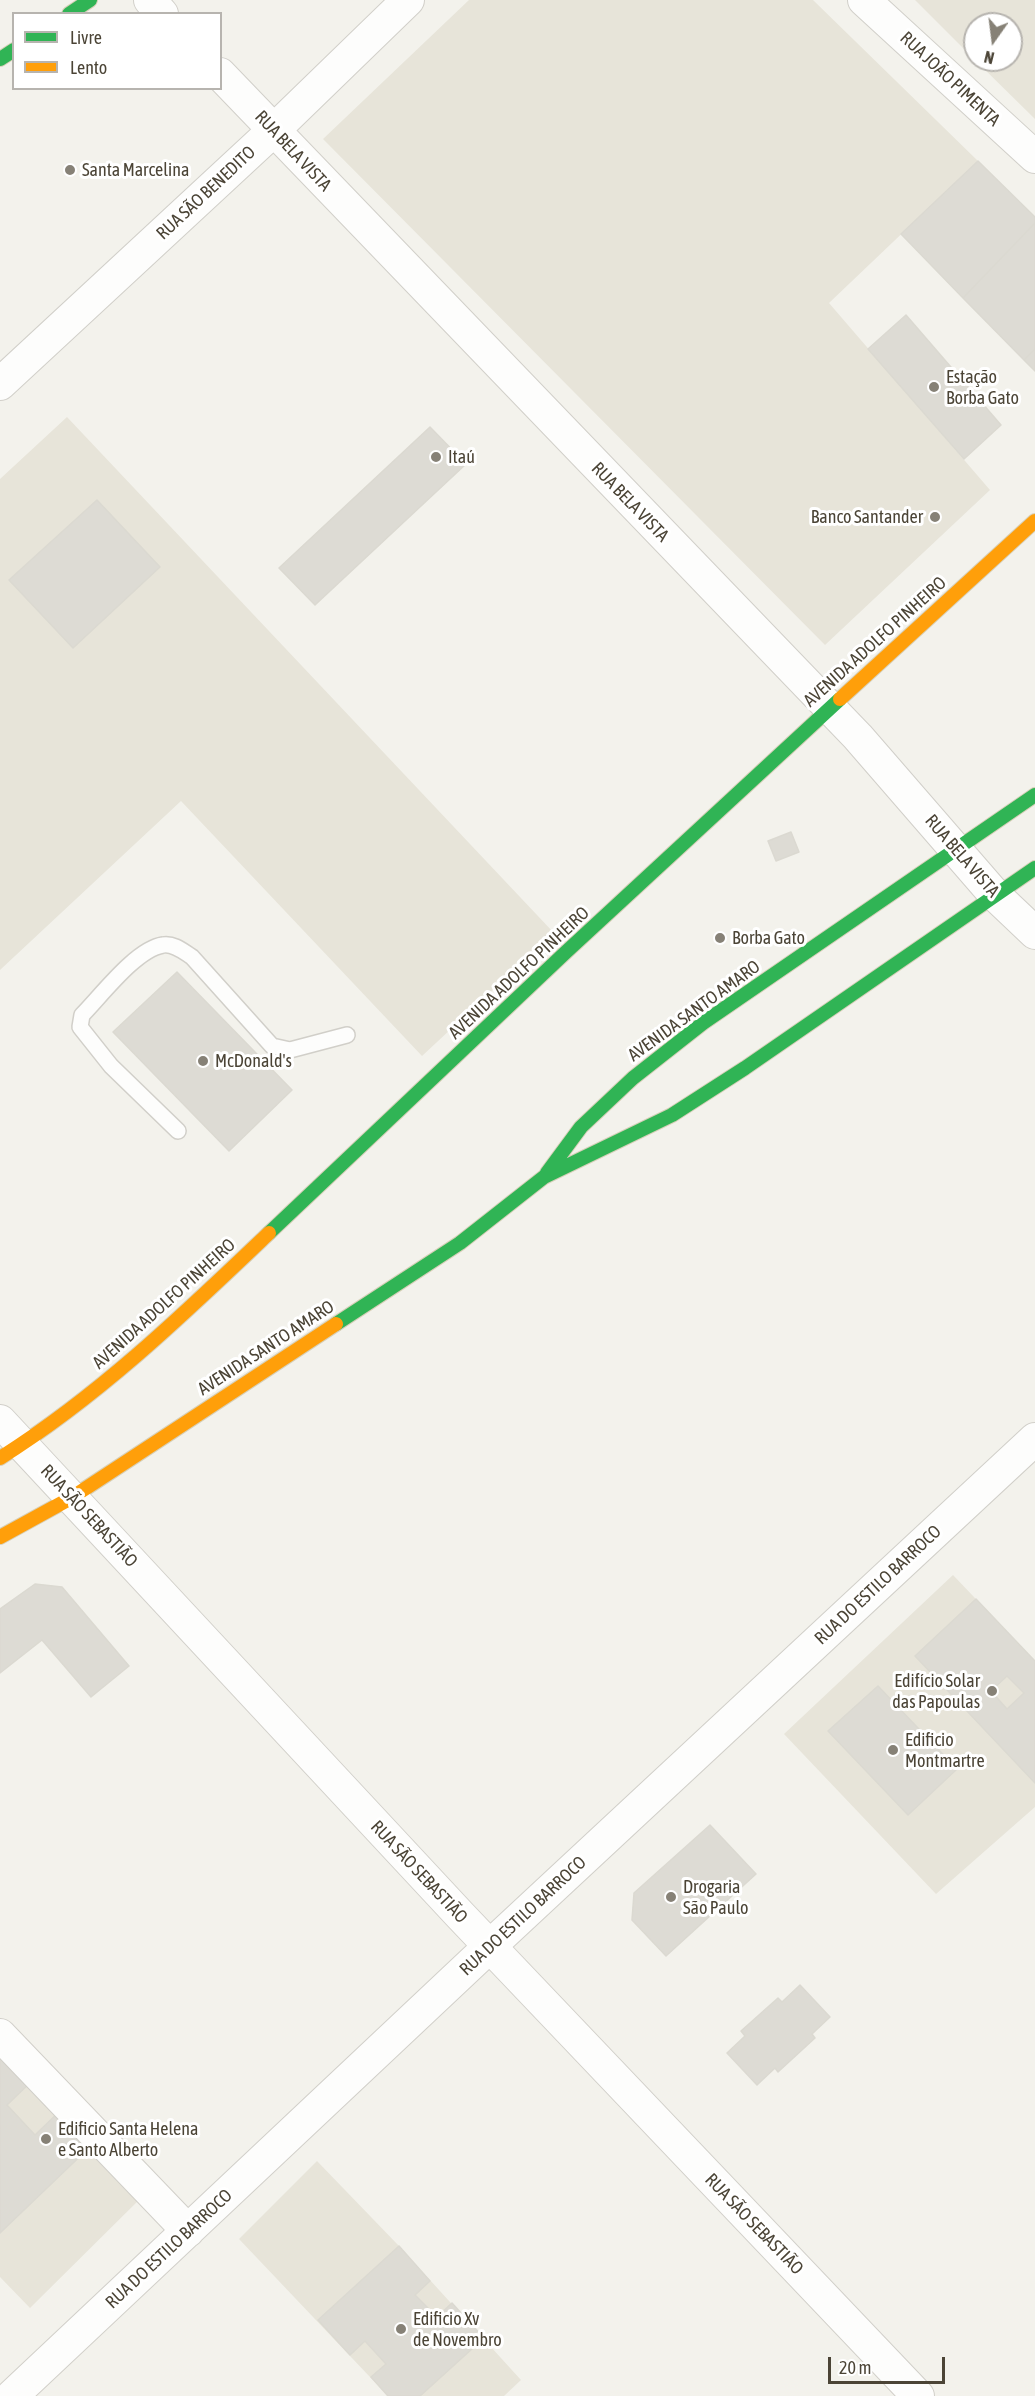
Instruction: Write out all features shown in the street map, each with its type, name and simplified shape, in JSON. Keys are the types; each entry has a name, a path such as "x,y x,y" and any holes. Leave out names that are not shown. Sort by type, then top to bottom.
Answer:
{"main road":[{"path":"72,12 90,0"},
{"name":"AVENIDA ADOLFO PINHEIRO","path":"11,1452 114,1375 251,1251 412,1097 829,708 1035,521"},
{"name":"AVENIDA SANTO AMARO","path":"544,1177 580,1127 633,1078 703,1023 1035,795"},
{"name":"AVENIDA SANTO AMARO","path":"0,1537 71,1498 460,1244 544,1177 672,1115 745,1068 1035,868"}],"street":[{"path":"150,0 160,12"},
{"name":"RUA SÃO BENEDITO","path":"0,384 274,130 408,0"},
{"name":"RUA JOÃO PIMENTA","path":"864,0 1035,157"},
{"name":"RUA BELA VISTA","path":"222,76 858,737 995,895 1035,933"},
{"name":"RUA SÃO SEBASTIÃO","path":"0,1421 11,1452 71,1498 489,1947 918,2396"},
{"name":"RUA DO ESTILO BARROCO","path":"12,2396 489,1947 1029,1457"},
{"path":"0,2035 188,2231"}],"lane":[{"path":"178,1131 111,1066 80,1027 82,1015 138,958 154,948 164,944 177,947 192,957 272,1046 290,1050 347,1035"}],"shaded area":[{"path":"469,0 813,0 978,161 829,303 990,490 825,645 323,139"},
{"path":"915,0 1035,0 1035,119 987,72 1023,72 1023,12 963,12 963,48"},
{"path":"67,417 554,933 422,1056 181,801 0,970 0,479"},
{"path":"953,1575 1035,1661 1035,1807 936,1894 784,1734"},
{"path":"0,2045 144,2195 30,2308 0,2277"},
{"path":"317,2161 399,2246 521,2380 504,2396 388,2396 239,2239"}],"building":[{"path":"978,161 1035,217 1035,223 963,298 901,234"},
{"path":"1035,223 1035,349 1024,360 963,298"},
{"name":"Estação Borba Gato","path":"906,315 1001,425 964,459 868,349"},
{"path":"1035,349 1035,371 1024,360"},
{"path":"430,427 466,464 315,605 279,568"},
{"path":"97,500 160,567 73,648 9,580"},
{"path":"791,832 799,852 776,861 768,841"},
{"name":"McDonald's","path":"177,972 292,1090 229,1151 113,1032"},
{"path":"35,1584 62,1587 129,1666 91,1697 42,1640 0,1673 0,1609"},
{"name":"Edifício Solar das Papoulas","path":"976,1599 1035,1661 1035,1783 915,1656"},
{"path":"1007,1676 1024,1693 1007,1709 991,1691"},
{"name":"Edificio Montmartre","path":"878,1686 957,1769 908,1815 828,1731"},
{"path":"710,1825 756,1874 666,1956 632,1920 634,1893"},
{"path":"800,1985 830,2017 812,2034 815,2038 778,2072 775,2068 757,2085 727,2053 745,2036 741,2031 778,1998 782,2002"},
{"name":"Edificio Santa Helena e Santo Alberto","path":"0,2051 34,2079 7,2105 35,2135 63,2108 95,2142 0,2233"},
{"name":"Edificio Xv de Novembro","path":"399,2246 430,2281 415,2295 437,2317 452,2303 484,2338 420,2396 388,2396 371,2377 386,2364 365,2341 350,2355 318,2320"}],"traffic: fast":[{"path":"72,12 90,0"},
{"path":"0,59 12,51"},
{"path":"269,1233 566,952 840,699"},
{"path":"547,1173 581,1127 633,1078 703,1023 1035,795"},
{"path":"336,1324 460,1243 544,1177 672,1115 745,1068 1035,868"}],"traffic: slow":[{"path":"840,699 1035,521"},
{"path":"0,1458 37,1434 106,1381 173,1323 269,1233"},
{"path":"0,1537 71,1498 336,1324"}],"place":[{"name":"Santa Marcelina","path":"70,170"},
{"name":"Estação Borba Gato","path":"934,387"},
{"name":"Itaú","path":"436,457"},
{"name":"Banco Santander","path":"935,517"},
{"name":"Borba Gato","path":"720,938"},
{"name":"McDonald's","path":"203,1061"},
{"name":"Edifício Solar das Papoulas","path":"992,1691"},
{"name":"Edificio Montmartre","path":"893,1750"},
{"name":"Drogaria São Paulo","path":"671,1897"},
{"name":"Edificio Santa Helena e Santo Alberto","path":"46,2139"},
{"name":"Edificio Xv de Novembro","path":"401,2329"}]}
